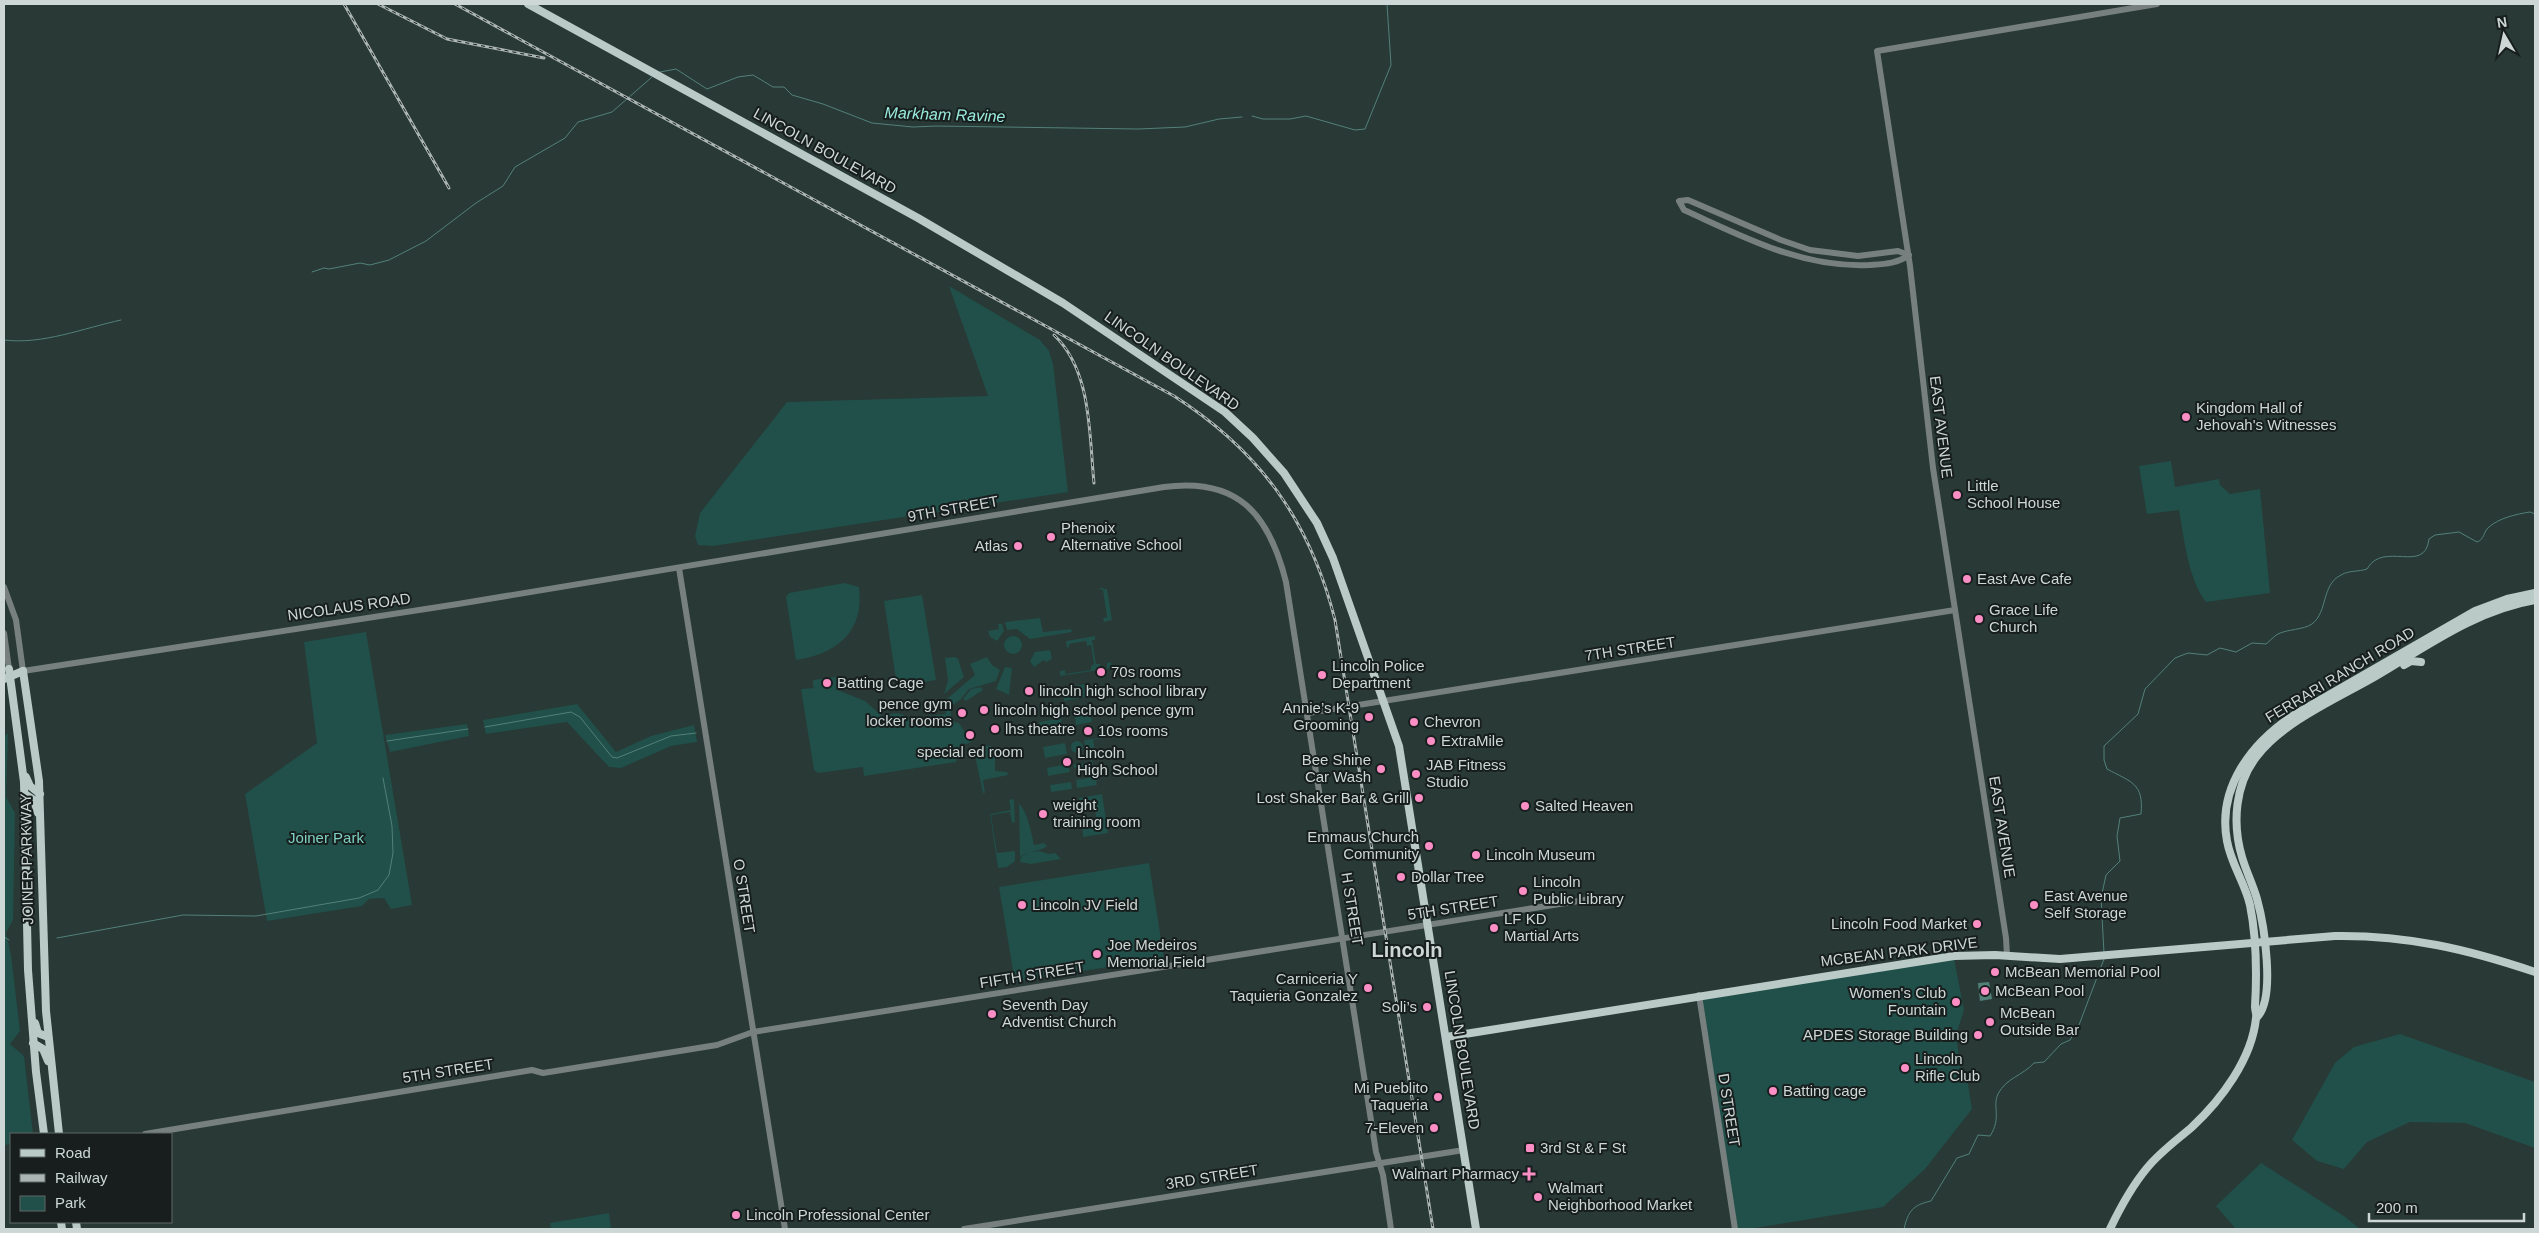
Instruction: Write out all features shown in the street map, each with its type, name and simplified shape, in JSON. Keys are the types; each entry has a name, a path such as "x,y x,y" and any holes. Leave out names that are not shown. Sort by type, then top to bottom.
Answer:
{"main road":[{"name":"LINCOLN BOULEVARD","path":"528,4 662,76 966,245 1140,353 1230,417 1253,438 1284,472 1317,523 1340,576 1384,701 1402,761 1476,1229"},
{"name":"FERRARI RANCH ROAD","path":"2110,1229 2129,1192 2148,1167 2193,1126 2224,1090 2243,1058 2257,1017 2260,943 2258,901 2237,838 2237,808 2242,785 2257,755 2271,741 2297,722 2490,604 2535,593"},
{"name":"FERRARI RANCH ROAD","path":"2260,943 2249,903 2233,863 2227,840 2229,799 2234,780 2242,764 2252,751 2279,725 2421,646 2478,617 2509,606 2535,600"},
{"path":"2354,688 2411,661 2421,662"},
{"name":"NICOLAUS ROAD","path":"6,674 23,671"},
{"name":"JOINER PARKWAY","path":"23,671 40,794 43,951 51,1070 60,1133"},
{"name":"JOINER PARKWAY","path":"6,674 25,794 31,1012 44,1133"},
{"path":"22,766 30,786 40,794"},
{"path":"25,794 34,800 41,822"},
{"name":"MCBEAN PARK DRIVE","path":"1446,1037 1699,995 1953,956 2007,955 2060,959 2335,936 2383,937 2459,948 2535,972"},
{"path":"31,1012 38,1033 48,1036"},
{"path":"33,1043 43,1049 51,1070"}],"street":[{"name":"EAST AVENUE","path":"2007,955 2006,938 1933,468 1907,243 1877,51 2157,4"},
{"path":"1828,254 1781,240 1688,200 1679,201 1684,210 1776,251 1807,260 1857,266 1900,262 1910,266"},
{"path":"1898,251 1907,243"},
{"path":"1807,260 1811,256 1828,254 1858,256 1898,251 1908,255 1900,262"},
{"name":"9TH STREET","path":"679,568 1164,487 1202,485 1230,493"},
{"name":"H STREET","path":"1230,493 1245,501 1252,509 1279,558 1288,594 1391,1229"},
{"name":"NICOLAUS ROAD","path":"23,671 313,628 679,568"},
{"name":"O STREET","path":"679,568 785,1229"},
{"name":"JOINER PARKWAY","path":"4,587 20,618 23,671"},
{"name":"7TH STREET","path":"1308,713 1955,610"},
{"name":"JOINER PARKWAY","path":"4,633 6,674"},
{"name":"5TH STREET","path":"1343,938 1597,898"},
{"name":"FIFTH STREET","path":"753,1032 1343,938"},
{"name":"D STREET","path":"1699,995 1735,1229"},
{"name":"5TH STREET","path":"151,1133 532,1070 543,1072 717,1045 753,1032"},
{"name":"3RD STREET","path":"964,1229 1464,1150"}],"green space":[{"path":"949,286 1040,340 1049,351 1053,364 1068,492 713,546 698,545 695,536 700,513 787,402 988,396"},
{"path":"2171,461 2175,487 2219,479 2220,485 2230,494 2260,489 2270,593 2206,602 2200,593 2191,570 2179,510 2147,514 2139,466"},
{"path":"845,583 859,587 860,603 852,628 845,638 835,646 824,652 796,660 786,597 789,593"},
{"path":"1103,587 1103,589 1107,589 1112,620 1104,622 1103,618 1107,617 1103,590 1099,589"},
{"path":"922,595 936,680 897,686 884,601"},
{"path":"1040,618 1043,632 1071,629 1072,632 1030,639 1017,629 1007,630 1005,622"},
{"path":"998,624 1002,624 1004,631 997,641 990,637 988,631 999,629"},
{"name":"Joiner Park","path":"366,632 412,905 391,909 384,898 369,899 362,906 267,921 245,794 317,743 304,642"},
{"path":"1009,636 1017,636 1022,641 1020,652 1009,654 1004,649 1004,641"},
{"path":"1095,636 1095,640 1092,640 1096,664 1100,664 1101,669 1107,668 1107,663 1111,662 1112,668 1060,676 1060,671 1065,670 1065,674 1091,670 1091,666 1094,664 1091,645 1087,646 1086,641 1069,644 1067,648 1066,641"},
{"path":"1050,650 1052,659 1046,662 1044,660 1034,667 1030,661 1035,652"},
{"path":"955,657 958,659 964,677 944,694 948,680 945,658"},
{"path":"987,657 992,665 1000,670 996,681 969,689 960,700 951,706 951,716 954,722 959,723 971,742 967,744 961,743 956,762 864,776 863,767 818,773 814,770 801,689 815,688 813,687 813,680 842,676 842,689 835,689 865,701 882,716 896,713 904,715 904,719 916,718 921,727 933,724 932,718 928,716 946,714 945,710 934,710 975,675 970,664"},
{"path":"1005,667 1012,668 1009,695 996,689"},
{"path":"1088,684 1091,696 1064,701 1062,687"},
{"path":"981,687 983,690 966,701 963,699 971,689"},
{"path":"577,704 616,752 651,736 694,725 697,742 671,746 621,768 609,767 567,722 486,734 483,720"},
{"path":"1091,713 1092,722 1076,725 1075,716"},
{"path":"1061,718 1062,727 1040,731 1039,722"},
{"path":"467,724 469,736 390,752 385,735"},
{"path":"8,734 6,797 15,813 13,920 6,933 11,955 20,1031 10,1044 24,1056 33,1133 10,1133 10,1144 4,1145 4,735"},
{"path":"1107,737 1093,740 1096,755 1092,755 1091,759 1092,760 1095,777 1099,777 1099,780 1096,781 1097,785 1077,788 1076,780 1093,777 1091,766 1074,768 1074,764 1092,763 1086,754 1084,740"},
{"path":"1079,741 1082,742 1082,752 1075,753 1072,752 1071,745 1072,742"},
{"path":"1065,743 1067,754 1045,758 1043,747"},
{"path":"983,746 991,746 995,751 995,771 1007,772 1008,775 983,780 985,793 983,793 975,756"},
{"path":"1068,764 1070,772 1048,776 1047,768"},
{"path":"1071,782 1072,789 1051,792 1050,785"},
{"path":"1102,794 1108,833 1083,837 1082,824 1097,821 1094,805 1080,805 1079,798"},
{"path":"1014,799 1015,822 1012,823 1010,812 991,815 997,853 1015,851 1015,861 1007,867 998,868 990,814 1011,810 1009,800"},
{"path":"1074,799 1075,807 1055,810 1054,802"},
{"path":"1019,804 1022,806 1026,816 1034,845 1044,843 1047,846 1020,857"},
{"path":"1039,851 1049,854 1055,853 1061,859 1031,864 1020,862 1021,857 1029,852"},
{"path":"1149,863 1164,958 1015,982 999,887"},
{"path":"1954,958 1964,1010 1956,1035 1962,1077 1968,1084 1972,1109 1925,1169 1883,1207 1749,1229 1737,1229 1701,998"},
{"path":"2400,1034 2535,1082 2535,1148 2465,1123 2410,1122 2367,1142 2344,1169 2317,1161 2292,1140 2335,1063 2354,1047"},
{"path":"2261,1163 2344,1216 2360,1229 2236,1229 2216,1206"},
{"path":"609,1213 611,1229 551,1229 550,1223"}],"shaded area":[{"name":"McBean Pool","path":"1989,982 1992,999 1980,1001 1978,983"}],"waterway":[{"name":"Markham Ravine","path":"1252,116 1263,119 1290,119 1306,116 1355,130 1365,129 1391,65 1387,4"},
{"name":"Markham Ravine","path":"660,72 676,69 707,89 738,77 753,75 773,87 784,87 792,95 823,104 872,123 913,127 1138,129 1185,127 1219,119 1242,117"},
{"name":"Markham Ravine","path":"312,272 324,268 329,269 360,263 370,265 389,260 426,241 476,203 503,186 515,167 565,138 578,122 612,112 652,77"},
{"name":"Markham Ravine","path":"4,340 18,341 48,338 121,320"},
{"path":"2104,953 2101,898 2106,875 2120,861 2117,836 2120,818 2141,814 2138,790 2129,781 2107,769 2104,760 2104,746 2138,714 2145,689 2175,658 2188,653 2207,655 2220,648 2236,652 2252,643 2266,644 2278,634 2312,624 2320,613 2330,585 2341,575 2367,569 2374,561 2383,557 2412,557 2420,555 2426,549 2429,539 2435,535 2459,532 2477,542 2489,527 2498,521 2530,512 2535,514"},
{"path":"485,727 571,712 580,717 612,757 617,758 671,736 696,733"},
{"path":"387,741 468,729"},
{"path":"57,938 183,915 256,916 359,898 378,890 389,875 393,853 392,826 383,778"},
{"path":"4,937 9,940"},
{"path":"1904,1229 1907,1218 1912,1210 1931,1201 1957,1158 1969,1154 1978,1135 1990,1136 1994,1130 1996,1118 1996,1099 2005,1084 2034,1063 2044,1062 2061,1044 2070,1040 2079,1025 2104,959"}],"railway":[{"path":"344,4 449,188"},
{"path":"378,4 447,39 544,58"},
{"path":"455,4 1174,396 1205,417 1232,440 1256,465 1296,520 1324,584 1335,620 1433,1229"},
{"path":"1054,335 1076,366 1082,385 1089,424 1094,483"}],"place":[{"name":"Kingdom Hall of Jehovah's Witnesses","path":"2186,417"},
{"name":"Little School House","path":"1957,495"},
{"name":"Phenoix Alternative School","path":"1051,537"},
{"name":"Atlas","path":"1018,546"},
{"name":"East Ave Cafe","path":"1967,579"},
{"name":"Grace Life Church","path":"1979,619"},
{"name":"70s rooms","path":"1101,672"},
{"name":"Lincoln Police Department","path":"1322,675"},
{"name":"Batting Cage","path":"827,683"},
{"name":"lincoln high school library","path":"1029,691"},
{"name":"lincoln high school pence gym","path":"984,710"},
{"name":"pence gym locker rooms","path":"962,713"},
{"name":"Annie’s K-9 Grooming","path":"1369,717"},
{"name":"Chevron","path":"1414,722"},
{"name":"lhs theatre","path":"995,729"},
{"name":"10s rooms","path":"1088,731"},
{"name":"special ed room","path":"970,735"},
{"name":"ExtraMile","path":"1431,741"},
{"name":"Lincoln High School","path":"1067,762"},
{"name":"Bee Shine Car Wash","path":"1381,769"},
{"name":"JAB Fitness Studio","path":"1416,774"},
{"name":"Lost Shaker Bar & Grill","path":"1419,798"},
{"name":"Salted Heaven","path":"1525,806"},
{"name":"weight training room","path":"1043,814"},
{"name":"Emmaus Church Community","path":"1429,846"},
{"name":"Lincoln Museum","path":"1476,855"},
{"name":"Dollar Tree","path":"1401,877"},
{"name":"Lincoln Public Library","path":"1523,891"},
{"name":"Lincoln JV Field","path":"1022,905"},
{"name":"East Avenue Self Storage","path":"2034,905"},
{"name":"Lincoln Food Market","path":"1977,924"},
{"name":"LF KD Martial Arts","path":"1494,928"},
{"name":"Joe Medeiros Memorial Field","path":"1097,954"},
{"name":"McBean Memorial Pool","path":"1995,972"},
{"name":"Carniceria Y Taquieria Gonzalez","path":"1368,988"},
{"name":"McBean Pool","path":"1985,991"},
{"name":"Women's Club Fountain","path":"1956,1002"},
{"name":"Soli’s","path":"1427,1007"},
{"name":"Seventh Day Adventist Church","path":"992,1014"},
{"name":"McBean Outside Bar","path":"1990,1022"},
{"name":"APDES Storage Building","path":"1978,1035"},
{"name":"Lincoln Rifle Club","path":"1905,1068"},
{"name":"Batting cage","path":"1773,1091"},
{"name":"Mi Pueblito Taqueria","path":"1438,1097"},
{"name":"7-Eleven","path":"1434,1128"},
{"name":"3rd St & F St","path":"1530,1148"},
{"name":"Walmart Pharmacy","path":"1529,1174"},
{"name":"Walmart Neighborhood Market","path":"1538,1197"},
{"name":"Lincoln Professional Center","path":"736,1215"}],"district":[{"name":"Lincoln","path":"1407,950"}]}
